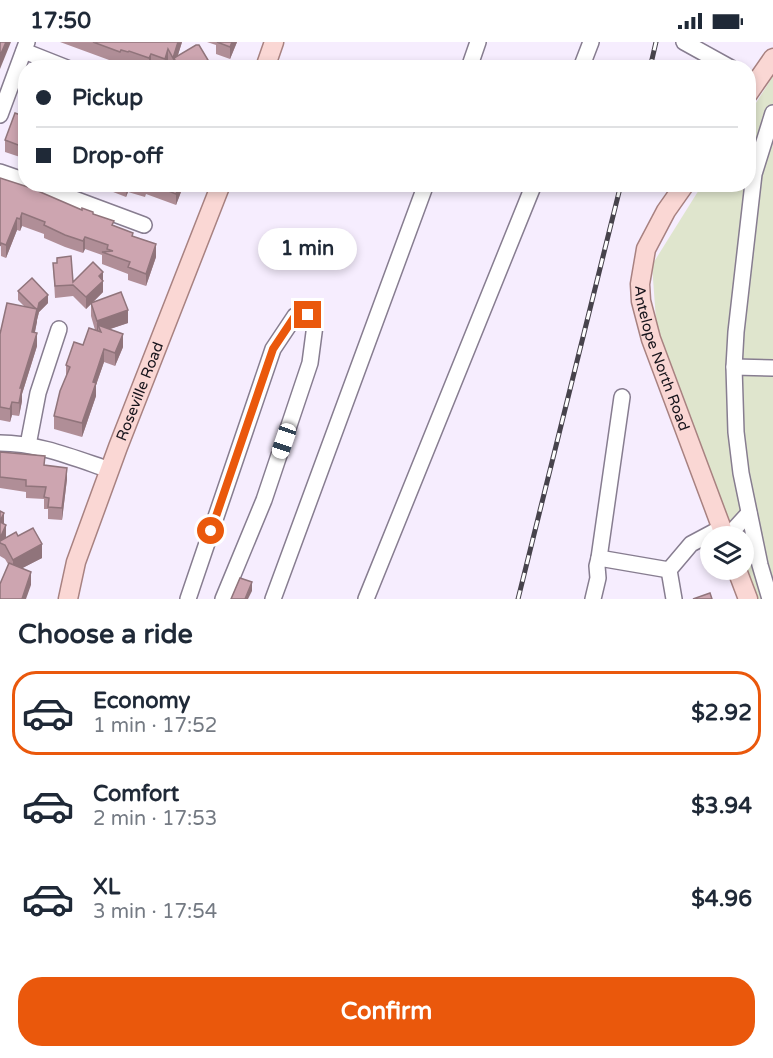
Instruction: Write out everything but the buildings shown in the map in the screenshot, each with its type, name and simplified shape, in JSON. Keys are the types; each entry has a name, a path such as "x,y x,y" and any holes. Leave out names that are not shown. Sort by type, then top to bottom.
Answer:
{"main road":[{"path":"268,60 274,42"},
{"path":"756,78 773,58"},
{"name":"Roseville Road","path":"68,599 76,562 218,192"},
{"name":"Antelope North Road","path":"679,192 666,211 646,249 640,284 641,301 651,339 721,526"},
{"path":"741,580 748,599"}],"street":[{"path":"472,60 478,42"},
{"path":"584,60 591,42"},
{"path":"684,42 717,60"},
{"path":"26,47 51,60"},
{"path":"0,115 18,68"},
{"path":"756,168 773,113"},
{"path":"0,172 18,178"},
{"path":"55,192 144,225"},
{"path":"273,599 423,192"},
{"path":"366,599 531,192"},
{"path":"752,192 737,321 734,367 736,432 749,513 770,599"},
{"path":"188,599 273,349 295,316 308,315 315,325 310,363 264,500 223,599"},
{"path":"28,445 38,393 59,329"},
{"path":"734,367 773,368"},
{"path":"593,599 598,578 597,566 622,398"},
{"path":"0,443 28,445 51,450 110,471"},
{"path":"734,526 749,513"},
{"path":"669,570 691,544 700,541"},
{"path":"599,558 669,570"},
{"path":"669,570 674,599"}],"green space":[{"path":"773,76 773,599 755,599 748,580 754,580 754,526 728,526 677,392 656,320 652,265 698,192 756,192 756,103"}],"railway":[{"path":"652,60 656,42"},
{"path":"518,599 619,192"}],"route":[{"path":"211,531 273,349 295,316 308,315"}]}
